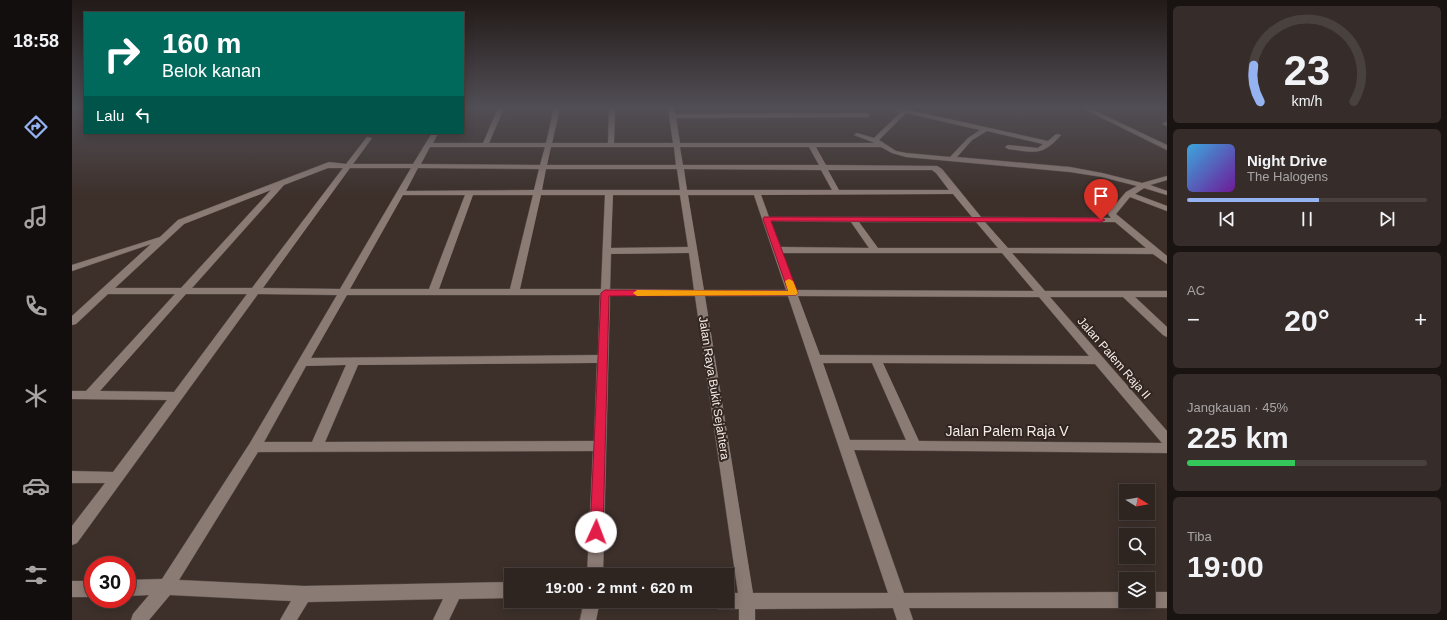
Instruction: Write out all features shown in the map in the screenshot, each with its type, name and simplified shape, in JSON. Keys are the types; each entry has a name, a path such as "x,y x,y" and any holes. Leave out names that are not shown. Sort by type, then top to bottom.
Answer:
{"street":[{"path":"139,620 166,587 254,447 433,137"},
{"path":"485,145 488,137"},
{"path":"514,293 550,137"},
{"path":"610,137 610,146"},
{"name":"Jalan Raya Bukit Sejahtera","path":"675,137 747,602 747,620"},
{"path":"864,137 875,140 894,152 906,155 951,160 1039,165 1085,170 1145,184 1167,193"},
{"path":"875,140 878,137"},
{"path":"951,160 974,137"},
{"path":"1022,137 1049,143"},
{"path":"1008,147 1042,150 1056,137"},
{"path":"1144,137 1167,148"},
{"path":"72,538 369,138"},
{"path":"428,145 882,145"},
{"path":"812,146 837,193"},
{"path":"1031,150 1039,165"},
{"path":"72,322 162,238 185,220 357,154"},
{"name":"Jalan Palem Raja II","path":"327,166 934,168 939,171 1041,294 1167,440"},
{"path":"1167,178 1145,184 1129,194 1113,211 1117,220 1167,261"},
{"path":"88,396 283,183"},
{"path":"400,193 955,192"},
{"path":"433,292 470,193"},
{"path":"595,568 609,193"},
{"path":"757,193 846,445 900,601 905,620"},
{"path":"1129,194 1167,209"},
{"path":"766,219 1117,220"},
{"path":"854,219 876,251"},
{"path":"72,268 162,238"},
{"path":"607,251 693,250"},
{"path":"778,250 1155,251"},
{"path":"105,291 1167,294"},
{"path":"1126,294 1167,333"},
{"path":"303,362 603,359"},
{"path":"816,359 1098,360"},
{"path":"876,359 915,446"},
{"path":"316,447 354,361"},
{"path":"72,395 178,396"},
{"name":"Jalan Palem Raja V","path":"846,445 1167,448"},
{"path":"254,447 600,446"},
{"path":"72,477 118,478"},
{"path":"136,588 166,587 304,594 504,590"},
{"path":"72,589 84,589"},
{"path":"441,620 455,590"},
{"path":"288,620 304,594"},
{"path":"734,602 1119,600"},
{"path":"1155,600 1167,600"},
{"path":"588,620 591,608"}],"slow traffic":[{"path":"637,293 793,293 789,281"}],"route":[{"path":"596,532 605,293 793,293 766,219 1101,220"}]}
